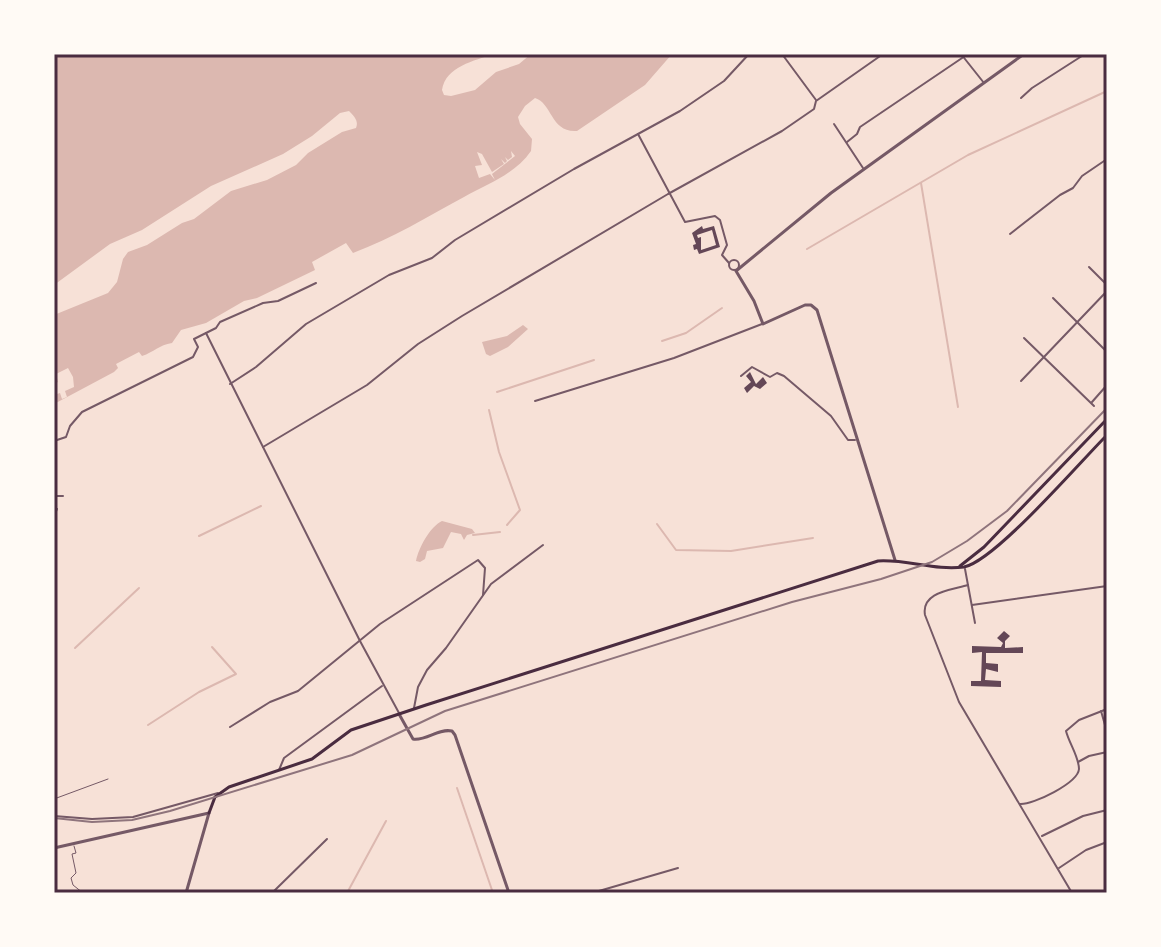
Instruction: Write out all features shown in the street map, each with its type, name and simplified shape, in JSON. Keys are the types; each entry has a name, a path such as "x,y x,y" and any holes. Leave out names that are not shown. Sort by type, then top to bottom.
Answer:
{"main road":[{"path":"956,567 985,546 1107,419"},
{"path":"209,813 220,793 312,759 351,730 414,709 878,561 895,560 936,567 965,566 991,553 1107,435"},
{"path":"985,546 991,553"}],"street":[{"path":"737,54 743,61"},
{"path":"230,384 256,367 306,324 389,275 432,258 455,240 680,111 724,81 749,54"},
{"path":"782,54 816,101"},
{"path":"263,447 367,385 405,353 462,316 668,194 782,131 814,109 816,101 883,54"},
{"path":"847,142 860,127 968,54"},
{"path":"736,270 864,169 1024,54"},
{"path":"1021,98 1085,54"},
{"path":"963,56 984,84"},
{"path":"834,124 864,169"},
{"path":"638,133 685,222 715,216 720,220 727,245 722,255 729,268 736,270"},
{"path":"1010,234 1107,159"},
{"path":"729,263 737,261 736,270 763,324"},
{"path":"1089,267 1107,285"},
{"path":"54,441 66,437 70,426 82,412 193,357 198,347 194,339 237,313 278,301 316,283"},
{"path":"1021,381 1107,291"},
{"path":"1053,298 1107,352"},
{"path":"535,401 674,358 811,305 817,310 895,560"},
{"path":"206,333 360,641 413,739 419,740 444,730 452,731 455,735 509,893"},
{"path":"1024,338 1093,405 1107,385"},
{"path":"741,376 752,367 770,377 777,373 784,376 831,416 848,440 858,440"},
{"path":"54,496 63,496"},
{"path":"54,517 57,509"},
{"path":"414,709 418,687 427,670 491,584 543,545"},
{"path":"230,727 270,702 298,691 380,624 478,560 485,568 483,595"},
{"path":"965,566 975,623"},
{"path":"968,585 944,591 926,600 923,606 925,615 959,702 1072,893"},
{"path":"972,605 1107,586"},
{"path":"278,771 284,758 383,685"},
{"path":"1018,804 1026,805 1074,779 1078,773 1078,762 1066,731 1079,720 1107,709"},
{"path":"1101,711 1107,732"},
{"path":"1078,762 1107,752"},
{"path":"54,816 92,819 133,817 220,793"},
{"path":"1040,837 1083,816 1107,810"},
{"path":"54,848 209,813 186,893"},
{"path":"272,893 327,839"},
{"path":"1058,869 1086,850 1107,842"},
{"path":"592,893 678,868"}],"lane":[{"path":"54,799 108,779"},
{"path":"74,843 76,853 72,854 76,873 71,878 73,885 83,893"}],"shaded area":[{"path":"54,54 494,54 470,62 449,75 442,90 444,95 451,96 475,90 496,72 519,64 531,54 672,54 645,85 577,131 562,127 535,98 518,117 532,139 531,151 500,178 368,247 353,253 346,243 312,262 315,270 257,298 244,301 206,323 181,330 172,343 142,356 139,352 116,364 118,368 114,372 54,404 54,315 108,293 117,282 128,252 194,219 231,191 267,180 296,165 308,153 342,132 356,128 357,123 349,111 340,113 283,154 211,186 142,230 110,244 54,285"},
{"path":"523,325 528,329 508,347 490,356 486,354 482,342 507,336"},
{"path":"442,521 472,529 475,533 467,535 464,540 461,534 451,532 443,548 427,551 425,559 416,561 426,538"}],"pier":[{"path":"511,151 515,156 492,174 495,180 490,174 479,178 475,166 482,165 477,152 482,154 492,172 504,164 501,159 505,163 505,157 508,160 512,157"},
{"path":"68,368 74,387 65,391 67,397 62,399 60,393 54,395 54,384 58,382 56,374"}],"building":[{"path":"702,226 703,229 714,226 720,247 699,254 697,249 694,250 693,245 696,244 692,233","holes":["712,230 716,245 701,250 701,237 697,235"]},
{"path":"750,372 756,384 763,377 767,383 760,389 754,386 747,393 744,388 751,382 746,376"},
{"path":"1004,631 1010,636 1005,641 1005,648 1023,647 1023,653 986,653 986,663 998,664 998,672 986,669 985,680 1001,681 1001,687 971,686 971,681 981,681 982,652 972,653 972,646 1001,647 1003,643 997,638"}],"waterway":[{"path":"807,249 968,155 1107,91"},
{"path":"921,183 958,407"},
{"path":"662,341 686,333 722,308"},
{"path":"497,392 594,360"},
{"path":"489,410 499,452 520,510 507,525"},
{"path":"199,536 261,506"},
{"path":"657,524 676,550 731,551 813,538"},
{"path":"473,535 500,532"},
{"path":"75,648 139,588"},
{"path":"148,725 199,692 236,674 212,647"},
{"path":"457,788 493,893"},
{"path":"347,893 386,821"}],"railway":[{"path":"54,818 92,822 132,820 170,811 352,755 445,711 792,602 932,562 1007,511 1107,408"}]}
